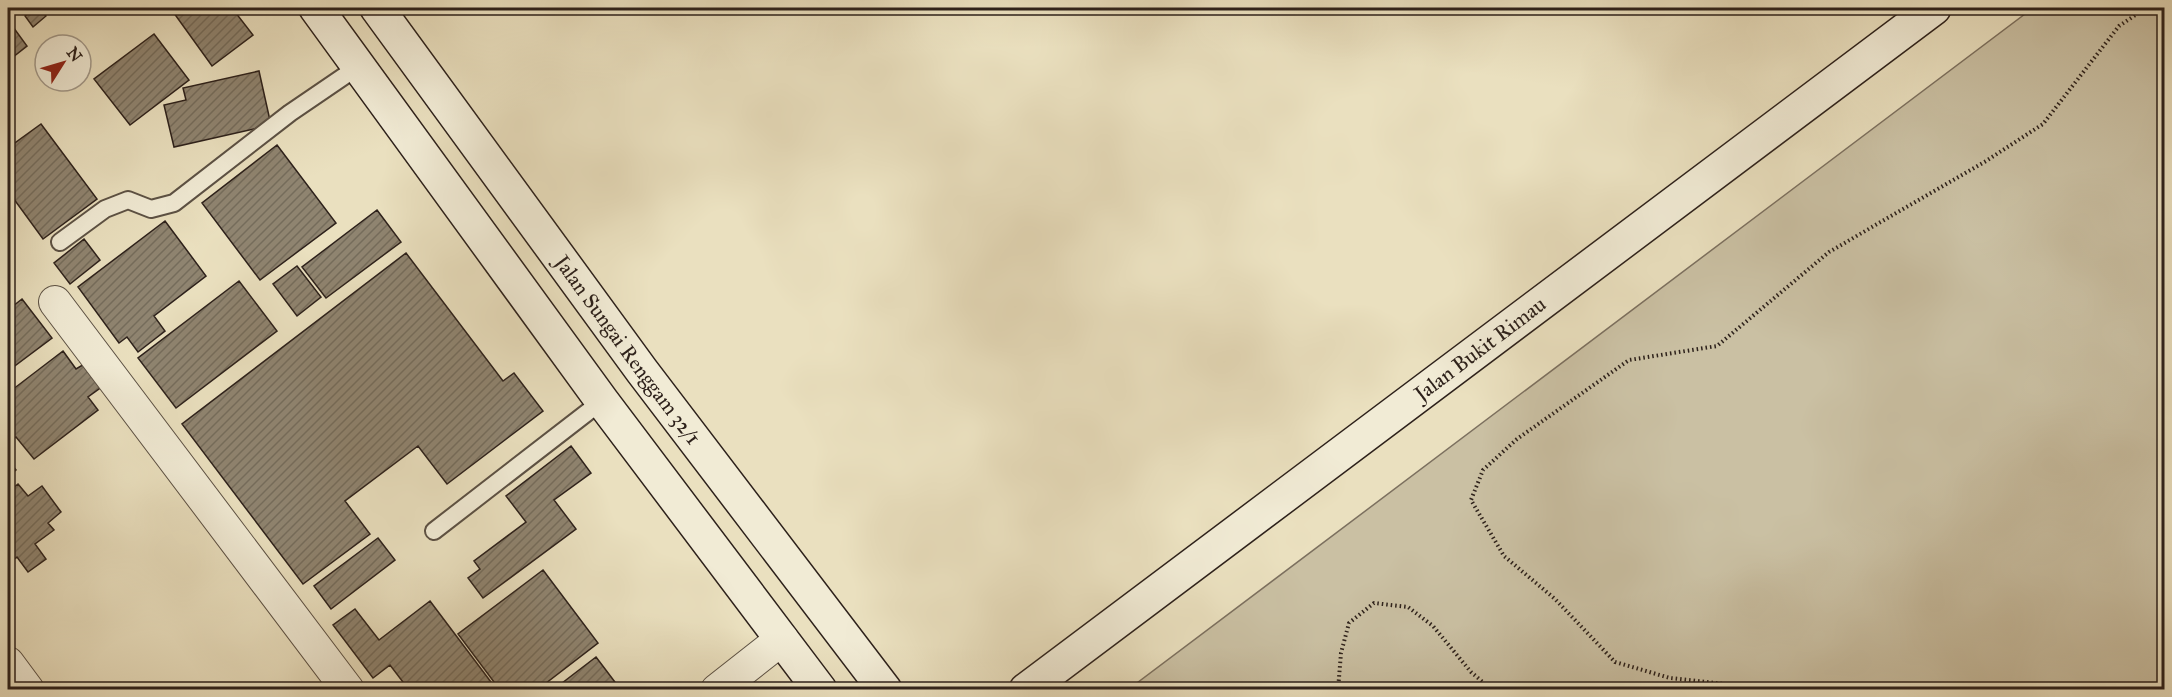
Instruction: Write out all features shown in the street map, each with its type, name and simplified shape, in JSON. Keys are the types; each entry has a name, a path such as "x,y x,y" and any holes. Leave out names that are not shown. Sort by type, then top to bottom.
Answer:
{"main road":[{"path":"316,8 602,401 820,690"},
{"name":"Jalan Sungai Renggam 32/1","path":"377,8 642,370 886,689"},
{"name":"Jalan Bukit Rimau","path":"1026,690 1934,8"},
{"path":"602,401 642,370"}],"street":[{"path":"55,302 345,688"},
{"path":"717,690 782,639"},
{"path":"8,663 28,690"}],"lane":[{"path":"60,242 105,209 128,200 151,209 174,203 290,113 359,66"},
{"path":"434,531 602,401"}],"path":[{"path":"1780,690 1670,678 1615,662 1555,599 1504,556 1471,500 1483,470 1517,439 1629,360 1717,346 1829,252 1986,161 2043,124 2119,26 2146,8"},
{"path":"1338,690 1341,653 1349,623 1374,603 1408,608 1433,626 1471,672 1492,690"}],"shaded area":[{"path":"2033,8 2164,8 2164,689 1129,689"}],"building":[{"path":"36,8 40,8 46,16 33,27 25,16"},
{"path":"232,8 253,35 212,66 171,9"},
{"path":"8,20 27,46 8,61"},
{"path":"154,34 189,80 130,125 94,79"},
{"path":"259,71 271,125 174,147 164,105 186,100 183,88"},
{"path":"41,124 97,199 43,239 8,191 8,148"},
{"path":"277,145 336,223 260,280 202,203"},
{"path":"377,210 401,242 326,298 302,267"},
{"path":"165,221 206,276 154,316 165,331 138,352 127,337 119,343 78,287"},
{"path":"84,239 100,260 70,284 54,263"},
{"path":"406,253 503,381 514,373 543,411 447,484 418,446 345,501 370,534 303,584 182,424"},
{"path":"297,266 321,297 297,316 273,284"},
{"path":"239,281 277,331 176,408 138,358"},
{"path":"22,299 52,338 8,371 8,310"},
{"path":"63,351 76,369 86,363 103,386 88,397 98,410 34,459 16,437 8,443 8,393"},
{"path":"571,446 591,473 554,500 576,529 483,598 468,578 480,569 474,561 526,522 506,496"},
{"path":"8,460 16,470 8,477"},
{"path":"18,484 28,496 42,486 61,512 48,523 54,530 35,544 46,559 28,572 17,557 8,564 8,492"},
{"path":"378,538 395,560 331,609 314,586"},
{"path":"543,570 598,643 537,690 500,690 458,634"},
{"path":"430,601 497,690 409,690 390,665 373,678 333,625 355,609 379,640"},
{"path":"596,657 621,690 553,690"}]}
